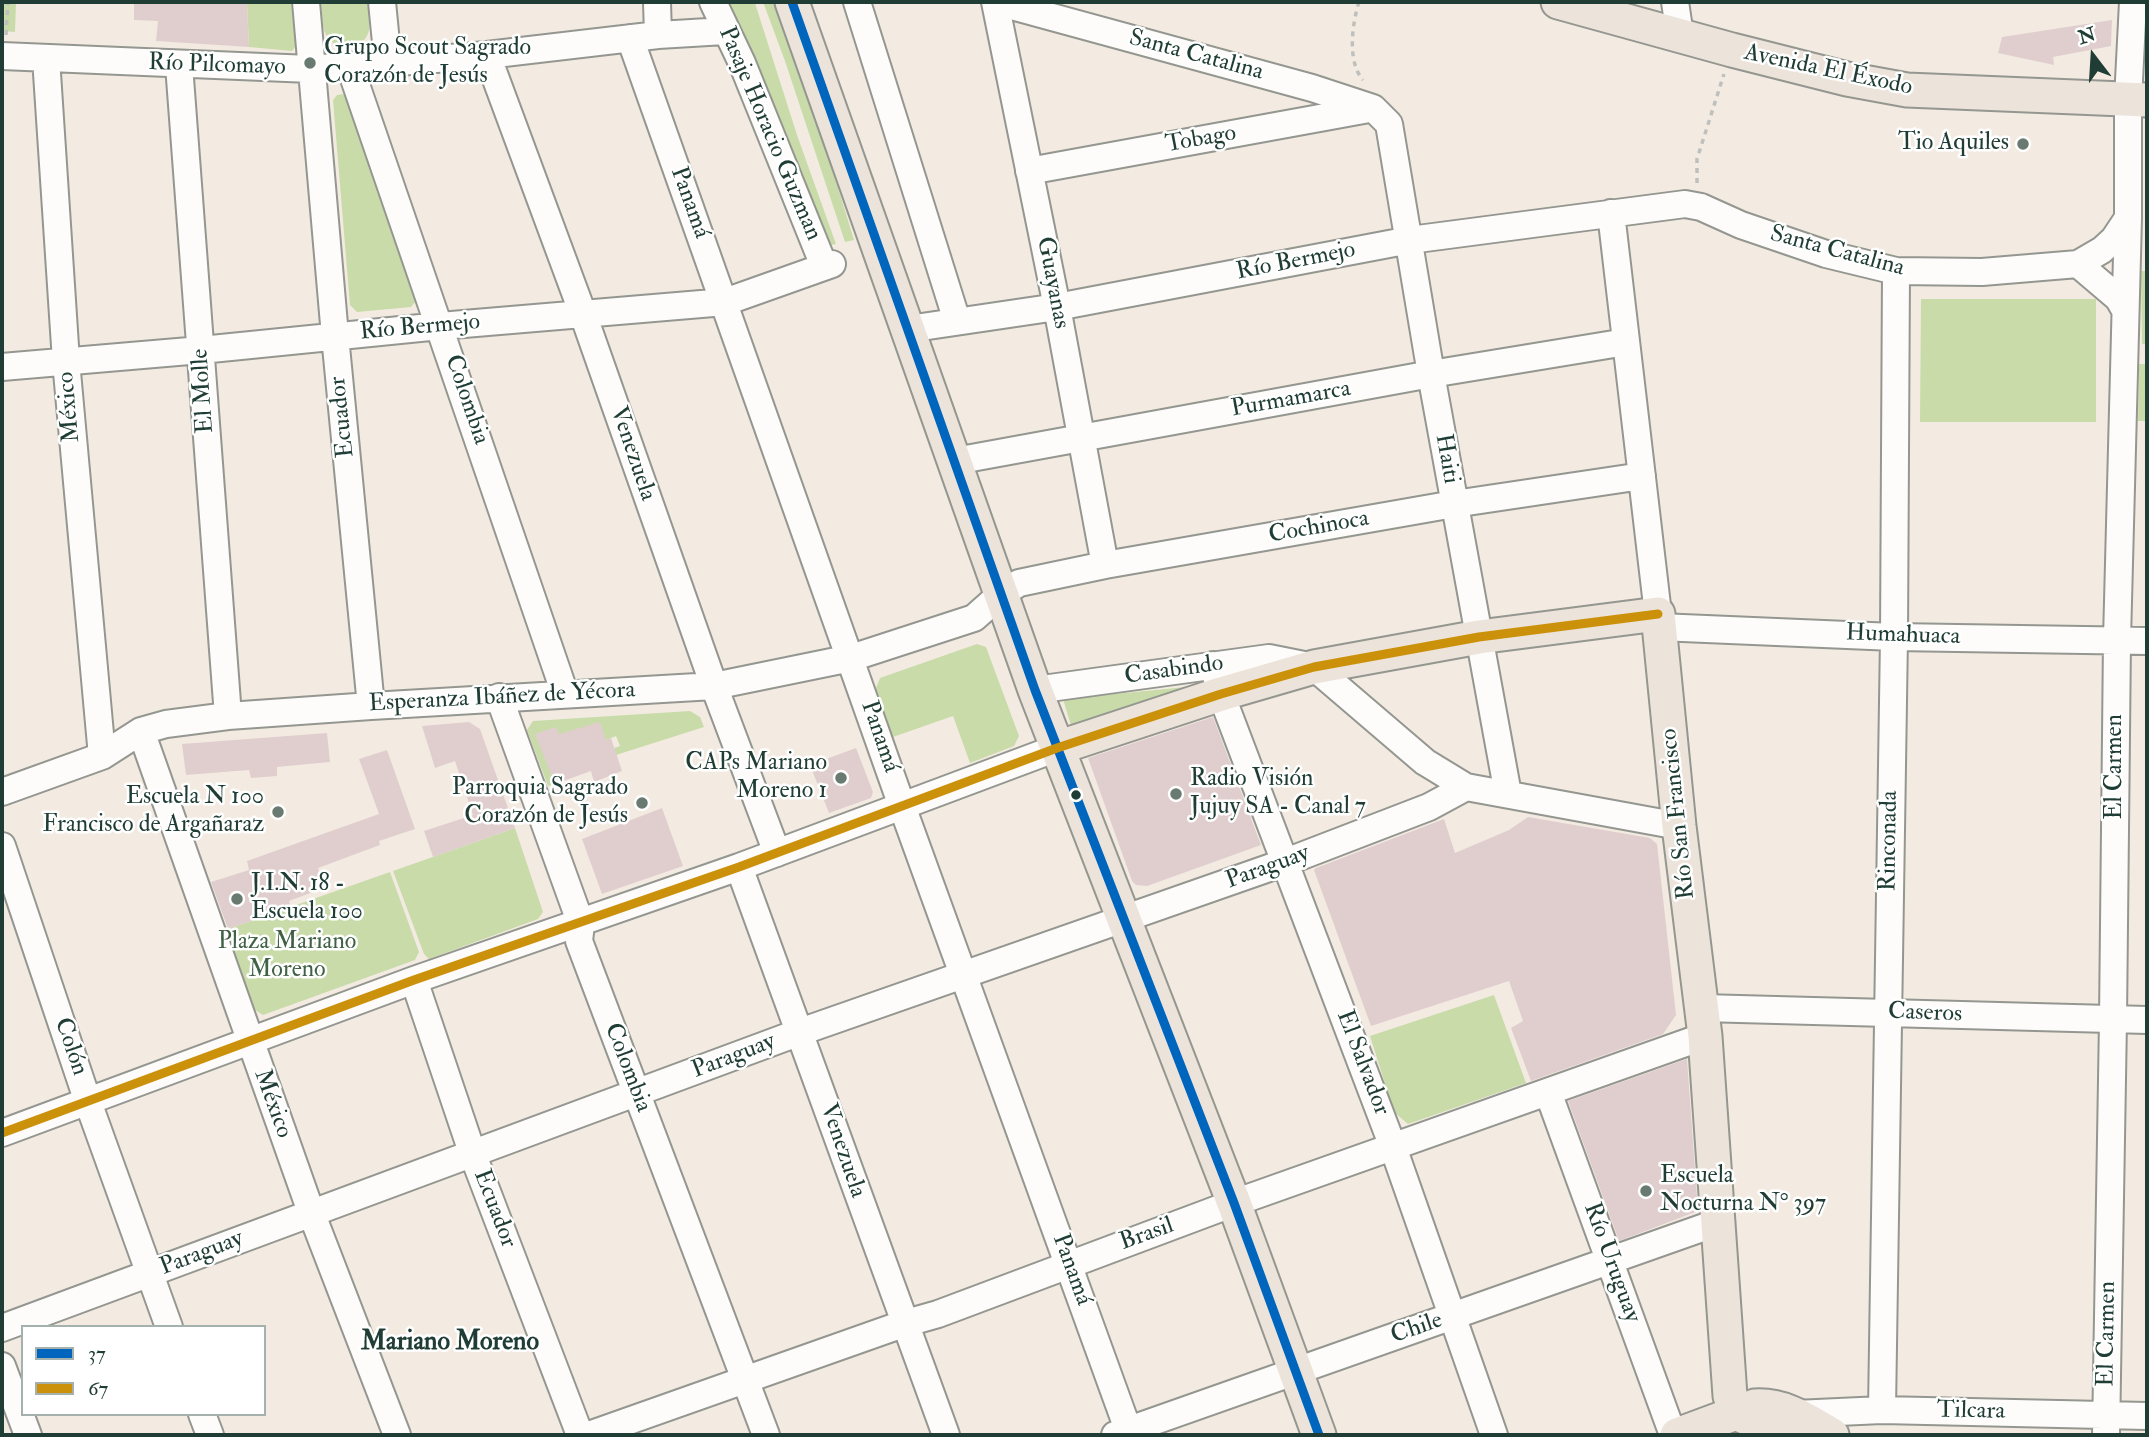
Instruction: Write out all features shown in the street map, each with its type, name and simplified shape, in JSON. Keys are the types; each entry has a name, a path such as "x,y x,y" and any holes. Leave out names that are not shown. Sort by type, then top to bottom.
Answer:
{"main road":[{"path":"792,2 956,461 1000,595 1234,1203 1319,1435"},
{"name":"Avenida El Éxodo","path":"1558,2 1847,79 1908,90 2138,100"},
{"name":"Casabindo","path":"1057,748 1217,680 1314,667 1479,637 1659,621"},
{"name":"Río San Francisco","path":"1659,621 1679,826 1703,1022 1730,1396 1738,1414"},
{"path":"1675,1435 1738,1414 1832,1435"}],"street":[{"name":"Ecuador","path":"306,2 310,69 371,706"},
{"path":"382,2 388,63"},
{"path":"657,2 658,35"},
{"name":"Pasaje Horacio Guzman","path":"713,2 828,265"},
{"path":"857,2 957,321"},
{"name":"Santa Catalina","path":"996,2 1312,88 1376,113"},
{"name":"Guayanas","path":"996,2 1105,565"},
{"path":"1675,2 1680,35"},
{"name":"El Carmen","path":"2106,1425 2117,640 2128,218 2138,100 2133,2"},
{"name":"Río Pilcomayo","path":"3,57 310,69 487,55 658,35 725,31"},
{"name":"Panamá","path":"630,38 852,658 902,806 1068,1264 1124,1434"},
{"name":"Venezuela","path":"487,55 583,314 714,686 777,853"},
{"name":"México","path":"46,58 66,361 102,756"},
{"name":"El Molle","path":"179,65 228,716"},
{"name":"Colombia","path":"350,67 565,694"},
{"name":"Tobago","path":"1029,171 1376,113"},
{"name":"Haiti","path":"1376,113 1410,240 1431,374 1508,794"},
{"name":"Río Bermejo","path":"908,329 1057,307 1410,240 1611,213 1693,205"},
{"name":"Santa Catalina","path":"1693,205 1741,225 1826,254 1896,271 1982,272 2078,264 2102,250 2114,239 2128,218"},
{"name":"Río San Francisco","path":"1611,213 1659,621"},
{"path":"2078,264 2118,298 2125,310"},
{"name":"Río Bermejo","path":"2,367 725,302 828,265"},
{"name":"Rinconada","path":"1882,1410 1894,637 1896,271"},
{"name":"Purmamarca","path":"956,461 1431,374 1626,342"},
{"name":"Cochinoca","path":"1000,595 1019,583 1105,565 1454,504 1642,476"},
{"name":"Esperanza Ibáñez de Yécora","path":"2,792 102,756 141,731 166,724 228,716 499,697 714,686 852,658 974,618 1000,595"},
{"name":"Humahuaca","path":"1659,621 1894,637 2147,641"},
{"path":"1314,667 1425,762 1466,788 1679,826"},
{"name":"Casabindo","path":"1035,690 1217,680"},
{"name":"El Salvador","path":"1217,680 1393,1147 1494,1435"},
{"name":"Colombia","path":"499,697 581,924 579,941 766,1435"},
{"name":"México","path":"141,731 311,1212 397,1435"},
{"path":"2,1133 414,980 581,924 777,853 1057,748"},
{"name":"Paraguay","path":"2,1328 800,1032 1286,862 1429,807 1466,788"},
{"name":"Colón","path":"2,846 88,1102 169,1325"},
{"name":"Venezuela","path":"738,867 946,1435"},
{"name":"Ecuador","path":"414,980 473,1155 580,1435"},
{"name":"Caseros","path":"1703,1022 1887,1013 2147,1020"},
{"name":"Brasil","path":"589,1435 938,1314 1234,1203 1548,1092 1703,1022"},
{"name":"Río Uruguay","path":"1548,1092 1675,1435"},
{"name":"Chile","path":"1124,1434 1719,1222"},
{"path":"2,1366 28,1435"},
{"name":"Tilcara","path":"1790,1424 1882,1410 2106,1425 2147,1416"},
{"path":"203,1416 210,1435"}],"path":[{"path":"3,57 8,2"},
{"path":"1359,2 1354,17 1353,49 1357,73 1372,90 1376,113"},
{"path":"1693,205 1707,190 1696,182 1697,159 1732,50"}],"green space":[{"path":"2,2 16,2 15,32 2,31"},
{"path":"247,2 291,2 296,46 292,51 249,47"},
{"path":"321,2 367,2 369,30 362,42 356,46 343,47 331,41 323,27"},
{"path":"722,2 755,3 797,135 836,244 825,246"},
{"path":"763,2 777,2 800,64 854,240 845,242"},
{"path":"343,94 349,98 416,301 411,307 357,312 350,305 333,100 337,95"},
{"path":"2141,271 2147,271 2147,344 2142,344"},
{"path":"1921,299 2096,299 2096,422 1920,422"},
{"path":"2139,364 2147,364 2147,421 2138,421"},
{"path":"977,644 986,647 1019,736 1014,746 970,763 953,716 893,737 876,688 880,678"},
{"path":"1207,685 1072,729 1063,699"},
{"path":"690,711 700,717 704,727 616,755 611,749 620,746 616,736 606,740 555,784 548,786 527,730 533,721"},
{"path":"515,828 543,912 538,919 429,959 424,954 393,871"},
{"name":"Plaza Mariano Moreno","path":"390,872 419,952 415,960 263,1015 255,1010 225,930"},
{"path":"1494,995 1526,1083 1408,1124 1394,1112 1370,1036"}],"building":[{"path":"134,2 247,2 249,47 156,41 158,21 134,20"},
{"path":"2112,20 2111,46 2053,57 2054,65 1998,53 2002,37"},
{"name":"Radio Visión Jujuy SA - Canal 7","path":"1213,717 1261,845 1147,886 1136,885 1132,881 1088,758"},
{"path":"469,722 480,729 515,828 433,857 424,831 473,815 455,761 435,768 422,726"},
{"path":"600,722 606,740 611,738 622,771 594,782 591,771 555,784 535,734 556,727 559,734"},
{"path":"327,733 330,762 277,767 277,776 251,778 249,770 186,775 182,744"},
{"name":"CAPs Mariano Moreno 1","path":"856,748 873,792 871,798 829,813 810,765"},
{"path":"387,750 415,829 379,841 380,845 318,868 324,888 289,901 291,907 228,929 211,882 249,870 247,861 379,814 359,759"},
{"path":"662,808 683,866 602,894 582,839"},
{"path":"1528,817 1650,838 1657,844 1676,1015 1663,1034 1531,1081 1511,1028 1523,1021 1509,981 1371,1026 1314,870 1444,819 1455,853 1509,830"},
{"path":"1687,1059 1698,1211 1619,1241 1568,1101"}],"transit line":[{"name":"37","path":"792,2 1035,690 1234,1203 1319,1435"},
{"name":"67","path":"2,1133 414,980 739,867 1057,748 1221,694 1314,667 1479,637 1658,614"}],"place":[{"name":"Grupo Scout Sagrado Corazón de Jesús","path":"310,63"},
{"name":"Tio Aquiles","path":"2023,144"},
{"name":"CAPs Mariano Moreno 1","path":"841,778"},
{"name":"Radio Visión Jujuy SA - Canal 7","path":"1176,794"},
{"name":"Parroquia Sagrado Corazón de Jesús","path":"642,803"},
{"name":"Escuela N 100 Francisco de Argañaraz","path":"278,812"},
{"name":"J.I.N. 18 - Escuela 100","path":"237,899"},
{"name":"Escuela Nocturna N° 397","path":"1646,1191"}],"district":[{"name":"Mariano Moreno","path":"450,1343"}]}
